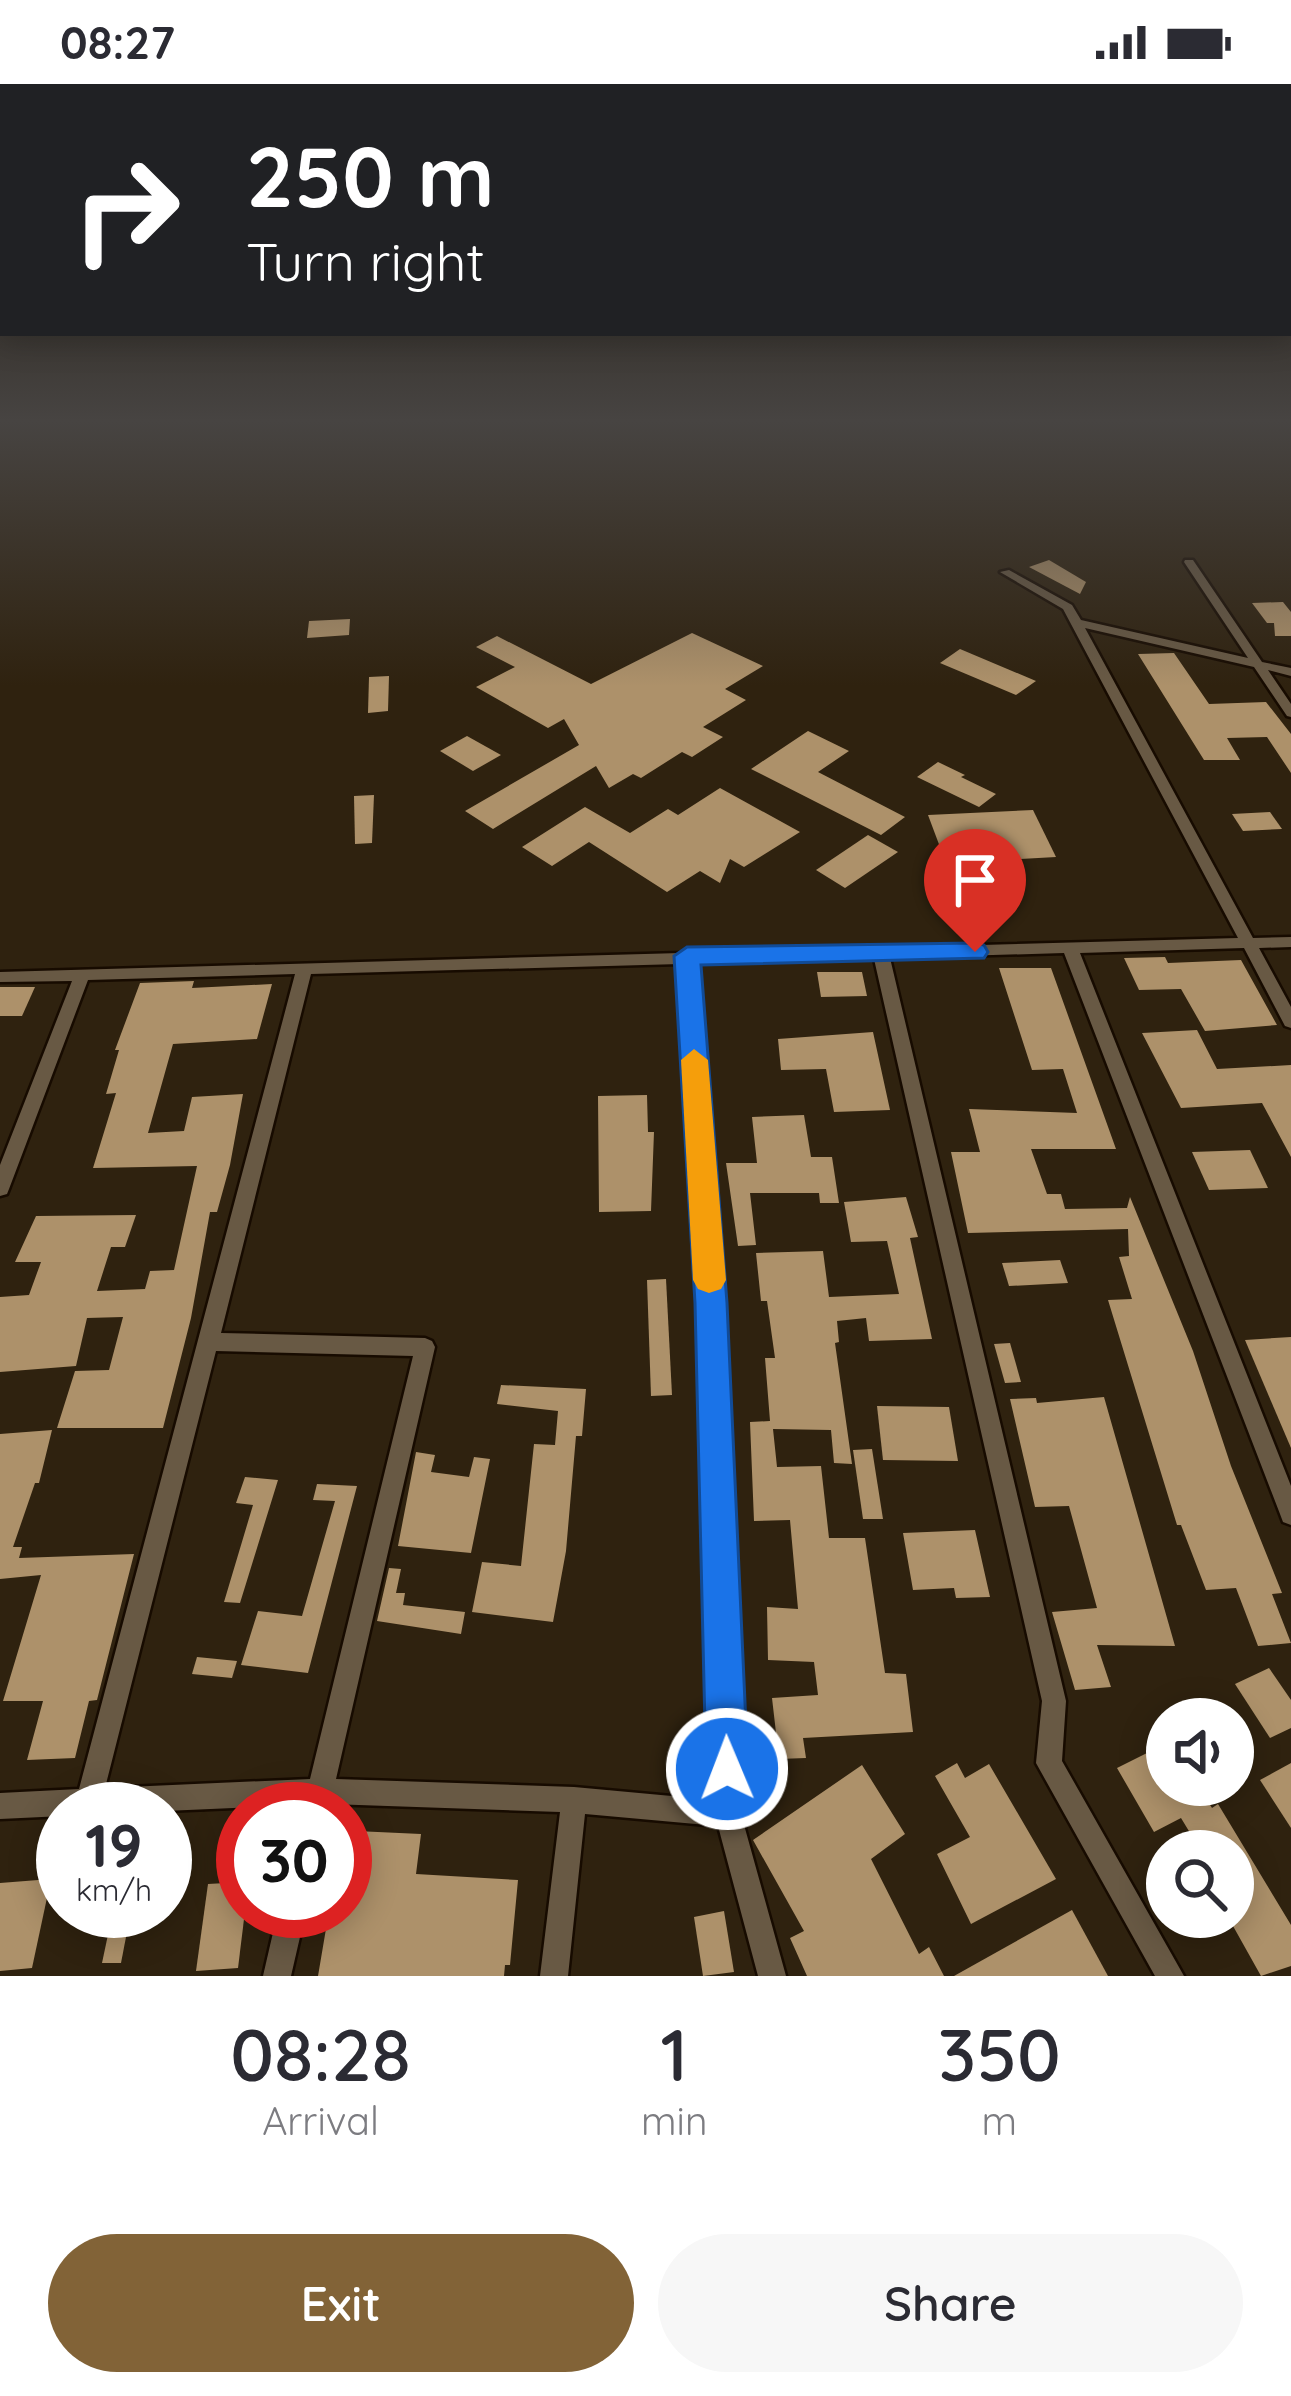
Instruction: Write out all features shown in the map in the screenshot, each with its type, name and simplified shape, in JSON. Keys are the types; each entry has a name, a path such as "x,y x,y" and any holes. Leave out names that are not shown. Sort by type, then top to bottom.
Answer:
{"street":[{"path":"1189,562 1291,713"},
{"path":"1005,572 1068,607 1291,1022"},
{"path":"1075,622 1291,672"},
{"path":"0,977 1291,942"},
{"path":"1070,948 1291,1514"},
{"path":"687,956 712,1327 728,1814 772,1976"},
{"path":"881,956 1054,1701 1049,1762 1170,1976"},
{"path":"93,1782 304,972"},
{"path":"0,1189 82,975"},
{"path":"209,1342 424,1347 322,1782"},
{"path":"372,1800 574,1800 728,1814"},
{"path":"554,1976 574,1800"},
{"path":"0,1806 36,1804"},
{"path":"277,1976 286,1938"}],"building":[{"path":"1049,560 1086,582 1080,594 1029,567"},
{"path":"1283,602 1291,612 1291,636 1275,636 1274,623 1267,623 1252,603"},
{"path":"350,619 349,635 307,638 309,621"},
{"path":"692,633 763,666 725,689 746,700 703,727 723,737 692,757 682,752 641,778 633,774 609,788 596,766 493,829 465,811 579,745 564,719 548,728 476,687 515,667 476,647 497,636 591,684"},
{"path":"960,649 1036,681 1016,695 940,663"},
{"path":"1174,653 1209,704 1266,702 1291,734 1291,773 1267,737 1227,738 1240,760 1204,760 1138,654"},
{"path":"389,676 388,711 368,713 369,677"},
{"path":"808,731 849,751 818,772 905,817 881,835 751,769"},
{"path":"467,736 501,755 473,771 440,751"},
{"path":"938,762 996,794 979,807 917,777"},
{"path":"720,788 800,832 744,867 730,859 720,883 700,871 667,892 589,842 552,866 522,847 585,807 630,833 668,809 678,815"},
{"path":"374,795 372,843 355,844 354,796"},
{"path":"1033,810 1056,857 946,863 928,815"},
{"path":"1270,812 1282,829 1243,831 1232,814"},
{"path":"868,835 898,852 845,888 816,870"},
{"path":"1165,957 1168,963 1241,960 1277,1025 1205,1031 1181,989 1139,990 1124,958"},
{"path":"999,968 1051,968 1116,1149 1031,1149 1047,1194 1061,1194 1065,1209 1127,1208 1130,1197 1193,1351 1231,1466 1282,1593 1272,1594 1291,1643 1258,1646 1236,1588 1206,1590 1181,1525 1177,1525 1108,1300 1132,1299 1119,1257 1129,1256 1128,1229 968,1233 951,1152 980,1152 969,1109 1077,1113 1063,1069 1032,1070"},
{"path":"817,972 862,972 867,996 821,997"},
{"path":"194,981 192,988 272,984 257,1039 173,1044 148,1133 184,1131 192,1097 243,1094 217,1212 210,1212 191,1318 163,1428 57,1428 75,1371 109,1370 123,1317 87,1318 76,1366 0,1372 0,1297 29,1295 41,1262 15,1262 36,1216 136,1215 125,1247 111,1247 97,1291 145,1289 150,1271 174,1270 197,1166 93,1168 116,1093 106,1094 119,1050 115,1050 140,983"},
{"path":"0,987 35,987 22,1016 0,1016"},
{"path":"1197,1030 1217,1069 1291,1065 1291,1157 1262,1103 1181,1108 1142,1033"},
{"path":"873,1032 890,1110 834,1112 826,1069 781,1070 778,1039"},
{"path":"647,1095 648,1132 654,1132 651,1211 599,1212 598,1096"},
{"path":"804,1115 811,1157 832,1157 839,1203 820,1203 819,1193 750,1193 756,1245 738,1246 726,1163 757,1163 752,1117"},
{"path":"1250,1150 1268,1188 1209,1190 1192,1152"},
{"path":"906,1197 918,1237 910,1238 932,1339 869,1341 866,1318 837,1321 839,1342 835,1343 852,1464 834,1463 831,1430 773,1429 777,1467 821,1466 829,1538 865,1538 885,1673 906,1674 913,1732 803,1738 806,1758 779,1759 772,1698 818,1695 814,1662 768,1660 767,1607 798,1609 790,1520 754,1521 750,1422 770,1421 765,1358 775,1358 767,1301 761,1301 756,1253 823,1251 829,1297 899,1294 887,1241 851,1242 844,1202"},
{"path":"1060,1260 1068,1283 1009,1286 1002,1263"},
{"path":"666,1279 672,1395 651,1396 647,1280"},
{"path":"1291,1337 1291,1448 1245,1340"},
{"path":"1010,1343 1021,1382 1005,1383 994,1344"},
{"path":"501,1385 586,1389 553,1622 472,1612 482,1562 521,1566 534,1444 555,1445 558,1411 497,1404"},
{"path":"1104,1397 1175,1646 1097,1645 1111,1687 1075,1690 1052,1612 1097,1608 1069,1506 1035,1507 1010,1399 1036,1398 1037,1403"},
{"path":"877,1406 949,1407 958,1461 883,1460"},
{"path":"52,1430 39,1483 35,1483 13,1547 22,1547 19,1558 134,1554 97,1700 89,1701 75,1758 27,1760 43,1701 3,1701 41,1575 0,1579 0,1434"},
{"path":"872,1449 883,1519 863,1519 853,1450"},
{"path":"416,1452 435,1455 431,1472 469,1477 474,1457 490,1459 471,1553 398,1546"},
{"path":"245,1477 278,1480 240,1603 224,1602 253,1505 236,1503"},
{"path":"317,1484 357,1486 308,1673 241,1665 258,1611 302,1616 335,1501 313,1500"},
{"path":"975,1530 990,1597 956,1598 954,1588 913,1590 903,1533"},
{"path":"389,1568 401,1569 396,1593 405,1593 403,1605 465,1612 461,1634 377,1621"},
{"path":"197,1657 237,1661 232,1678 192,1674"},
{"path":"1269,1668 1291,1700 1291,1728 1270,1738 1254,1713 1254,1698 1244,1698 1235,1684"},
{"path":"1146,1754 1146,1806 1219,1806 1234,1830 1188,1830 1181,1818 1153,1830 1117,1768"},
{"path":"957,1763 965,1778 989,1764 1056,1879 971,1924 937,1854 970,1837 935,1776"},
{"path":"1291,1763 1291,1828 1260,1780"},
{"path":"862,1765 905,1834 871,1859 919,1954 929,1947 944,1976 807,1976 790,1938 804,1931 753,1840"},
{"path":"372,1832 421,1834 416,1874 518,1880 510,1965 505,1965 504,1976 318,1976 324,1938 372,1938"},
{"path":"1254,1864 1291,1925 1291,1966 1261,1976 1240,1938 1254,1938"},
{"path":"36,1880 38,1938 32,1968 0,1971 0,1883"},
{"path":"208,1884 216,1884 216,1938 242,1938 238,1968 196,1971"},
{"path":"1072,1910 1108,1976 954,1976"},
{"path":"724,1911 734,1972 703,1976 694,1917"},
{"path":"107,1938 126,1938 121,1963 102,1963"}],"slow traffic":[{"path":"694,1060 709,1280"}],"route":[{"path":"727,1769 711,1303 687,956 975,952"}]}
